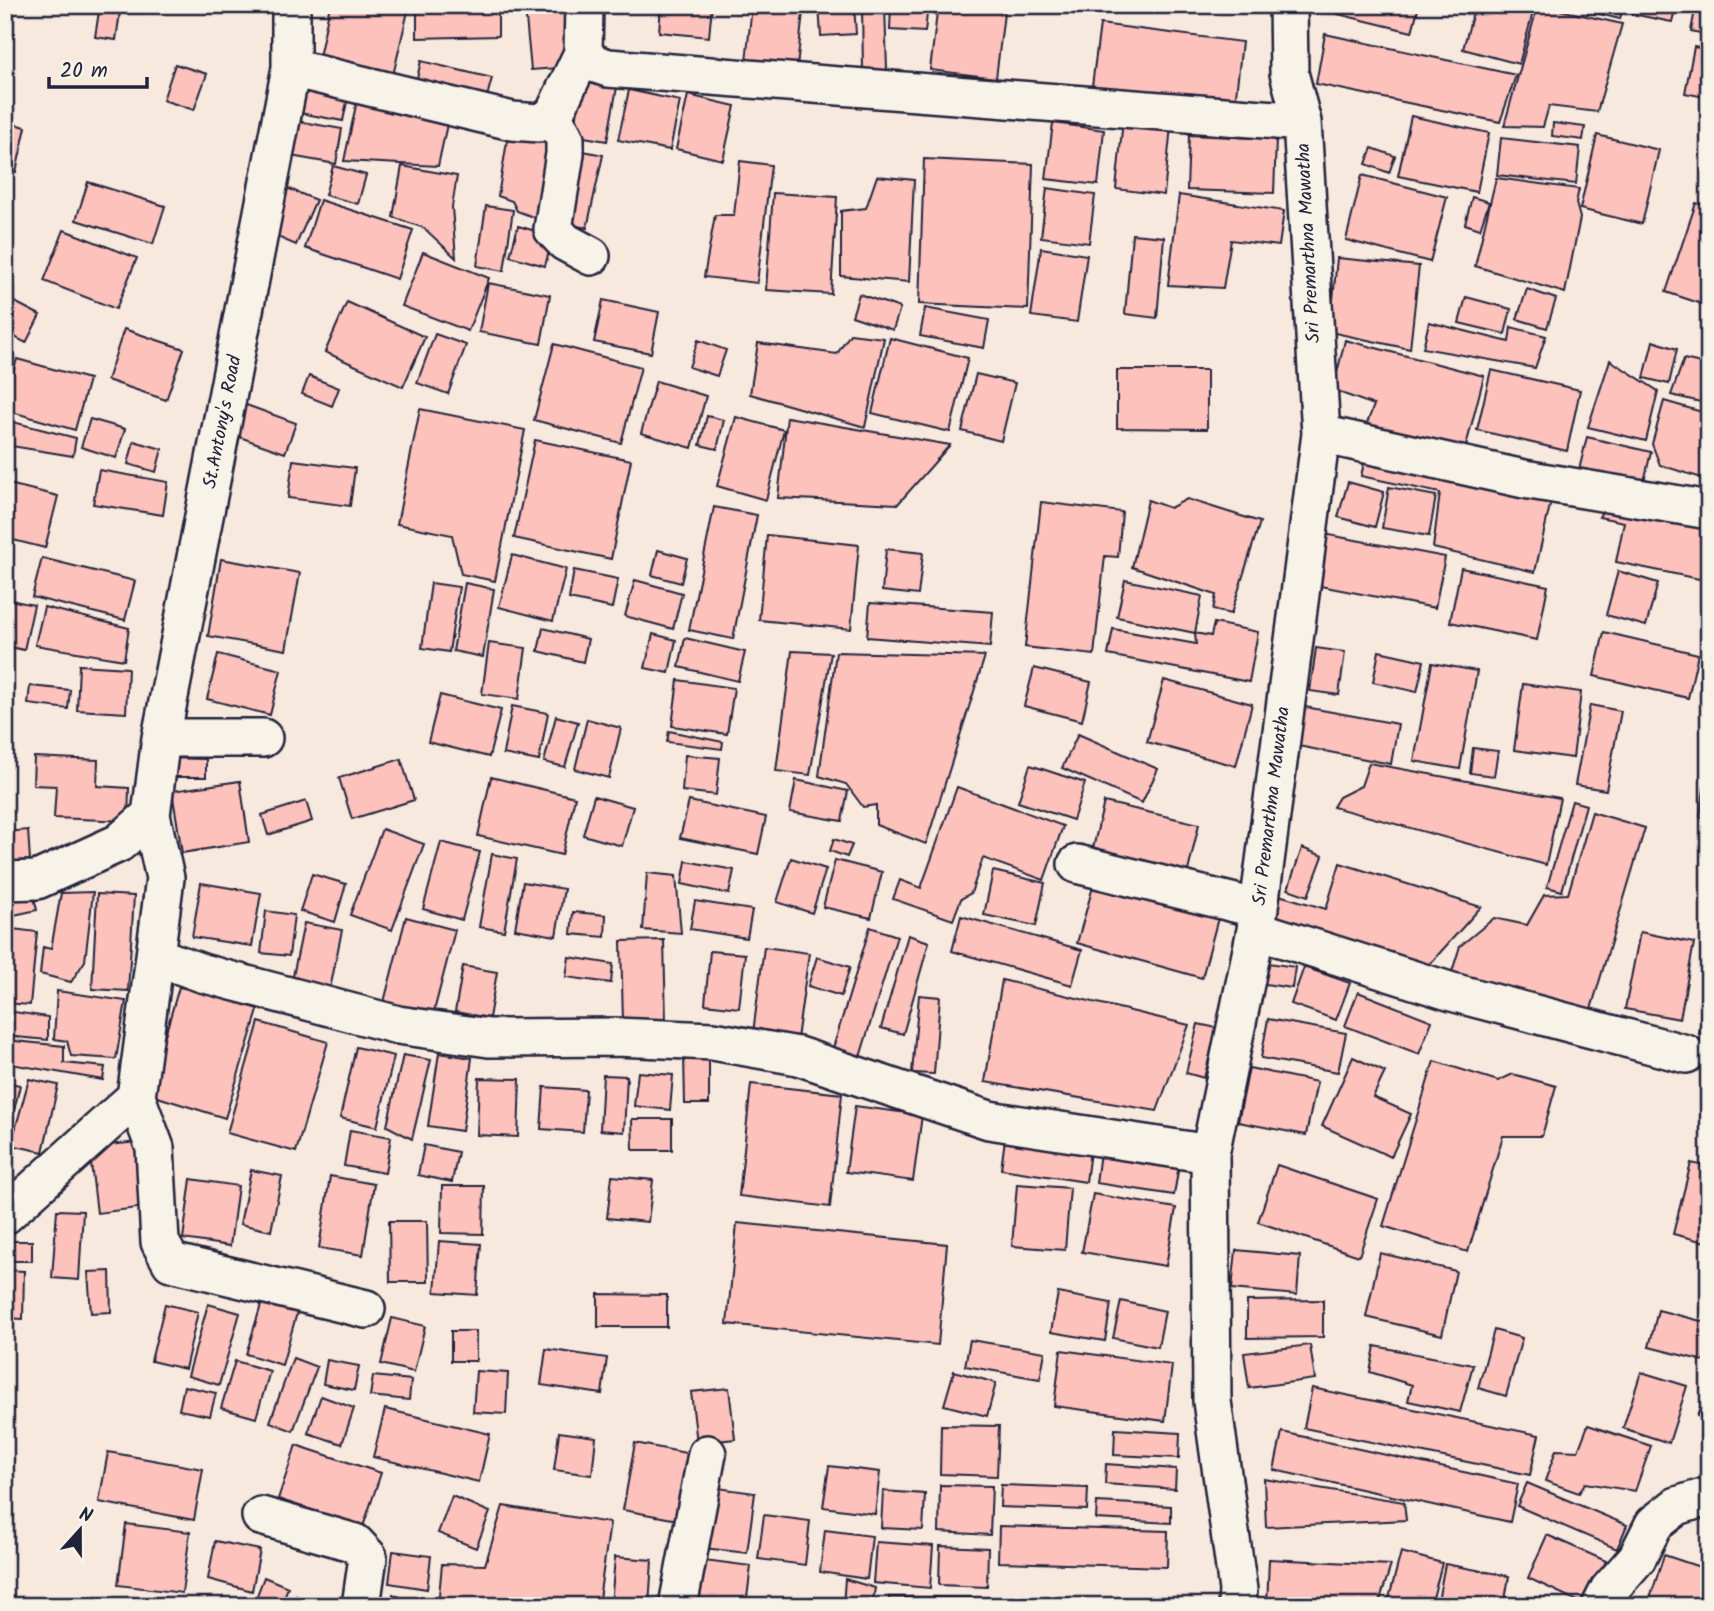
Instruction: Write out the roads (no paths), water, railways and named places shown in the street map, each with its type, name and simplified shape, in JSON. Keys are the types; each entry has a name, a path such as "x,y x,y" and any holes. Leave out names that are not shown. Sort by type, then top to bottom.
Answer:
{"street":[{"name":"St.Antony's Road","path":"161,738 291,68 291,5"},
{"path":"291,68 512,121 539,123 553,116 583,53 584,5"},
{"name":"Sri Premarthna Mawatha","path":"1237,1606 1238,1590 1212,1401 1210,1154 1257,920 1321,435 1302,122 1289,73 1288,5"},
{"path":"583,53 593,63 608,68 1302,122"},
{"path":"553,116 565,139 553,229 565,243 591,256"},
{"path":"1321,435 1524,479 1709,510"},
{"path":"263,738 161,738 151,815 165,877 136,1097 155,1148 160,1242 171,1262 366,1310"},
{"path":"5,881 37,880 119,843 151,815"},
{"path":"1077,863 1257,920 1452,992 1686,1054"},
{"path":"155,956 202,973 398,1025 489,1038 615,1037 713,1041 798,1056 989,1120 1210,1154"},
{"path":"5,1215 136,1097"},
{"path":"678,1606 707,1454"},
{"path":"1601,1606 1609,1590 1637,1558 1654,1524 1677,1507 1709,1496"},
{"path":"261,1516 355,1543 368,1557 361,1606"}]}
